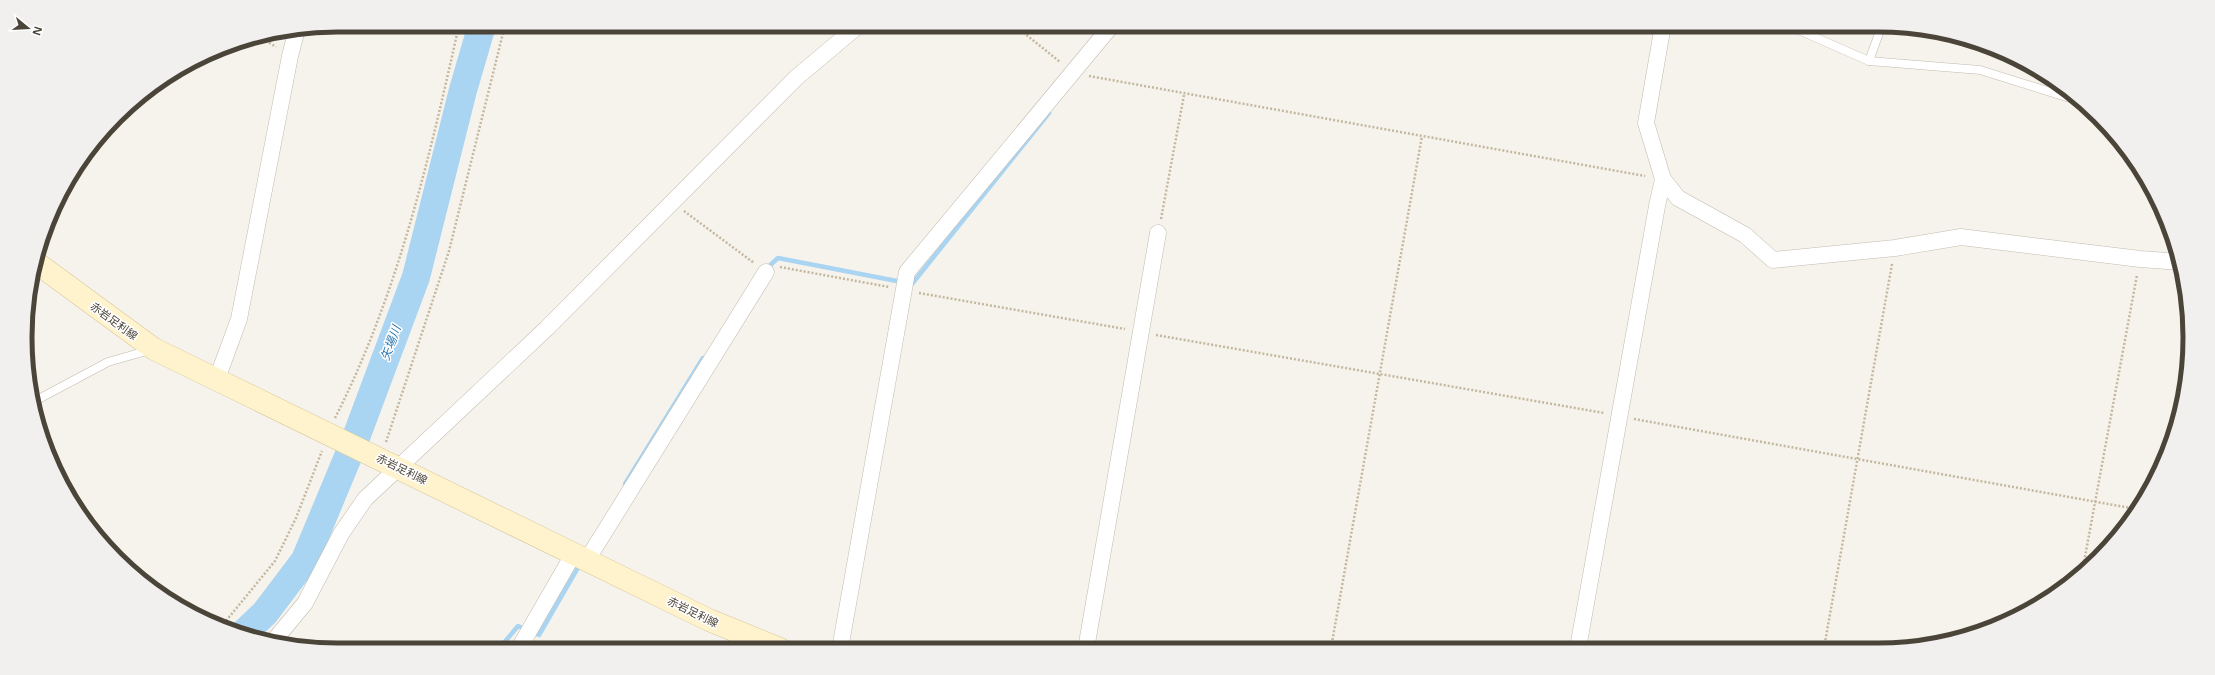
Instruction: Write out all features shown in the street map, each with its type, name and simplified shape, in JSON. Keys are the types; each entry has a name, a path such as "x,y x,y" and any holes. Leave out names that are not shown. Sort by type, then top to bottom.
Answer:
{"main road":[{"name":"赤岩足利線","path":"40,266 154,349 330,435 380,451 400,468 709,620 765,643"}],"street":[{"path":"277,637 304,603 352,515 365,499 400,468 546,330 798,77 851,32"},
{"path":"841,643 902,290 907,272 1106,32"},
{"path":"1662,32 1646,123 1664,179 1678,198 1745,235 1773,260 1895,248 1961,237 2140,259 2174,262"},
{"path":"217,379 240,319 290,56 295,35"},
{"path":"1579,643 1657,206 1664,179"},
{"path":"1087,643 1158,233"},
{"path":"523,643 766,272"}],"lane":[{"path":"1803,32 1869,61 1980,70 2065,97"},
{"path":"1869,61 1880,32"},
{"path":"38,399 108,362 154,349"}],"path":[{"path":"225,622 275,561 296,518 330,435 359,371 388,294 422,187 457,32"},
{"path":"380,451 449,251 504,32"},
{"path":"1023,32 1073,73 1184,95 1664,179"},
{"path":"266,40 290,56"},
{"path":"1158,233 1184,95"},
{"path":"1332,643 1422,136"},
{"path":"674,203 766,272 769,268 777,266 902,290 1379,375 1620,416 2131,508"},
{"path":"1825,643 1895,248"},
{"path":"2084,563 2140,259"}],"waterway":[{"name":"矢場川","path":"248,630 265,613 305,560 355,440 416,277 463,90 480,32"},
{"path":"910,283 912,284 1049,113"},
{"path":"766,269 778,258 902,282"},
{"path":"625,484 703,358"},
{"path":"504,643 518,626 539,635 580,564"}]}
